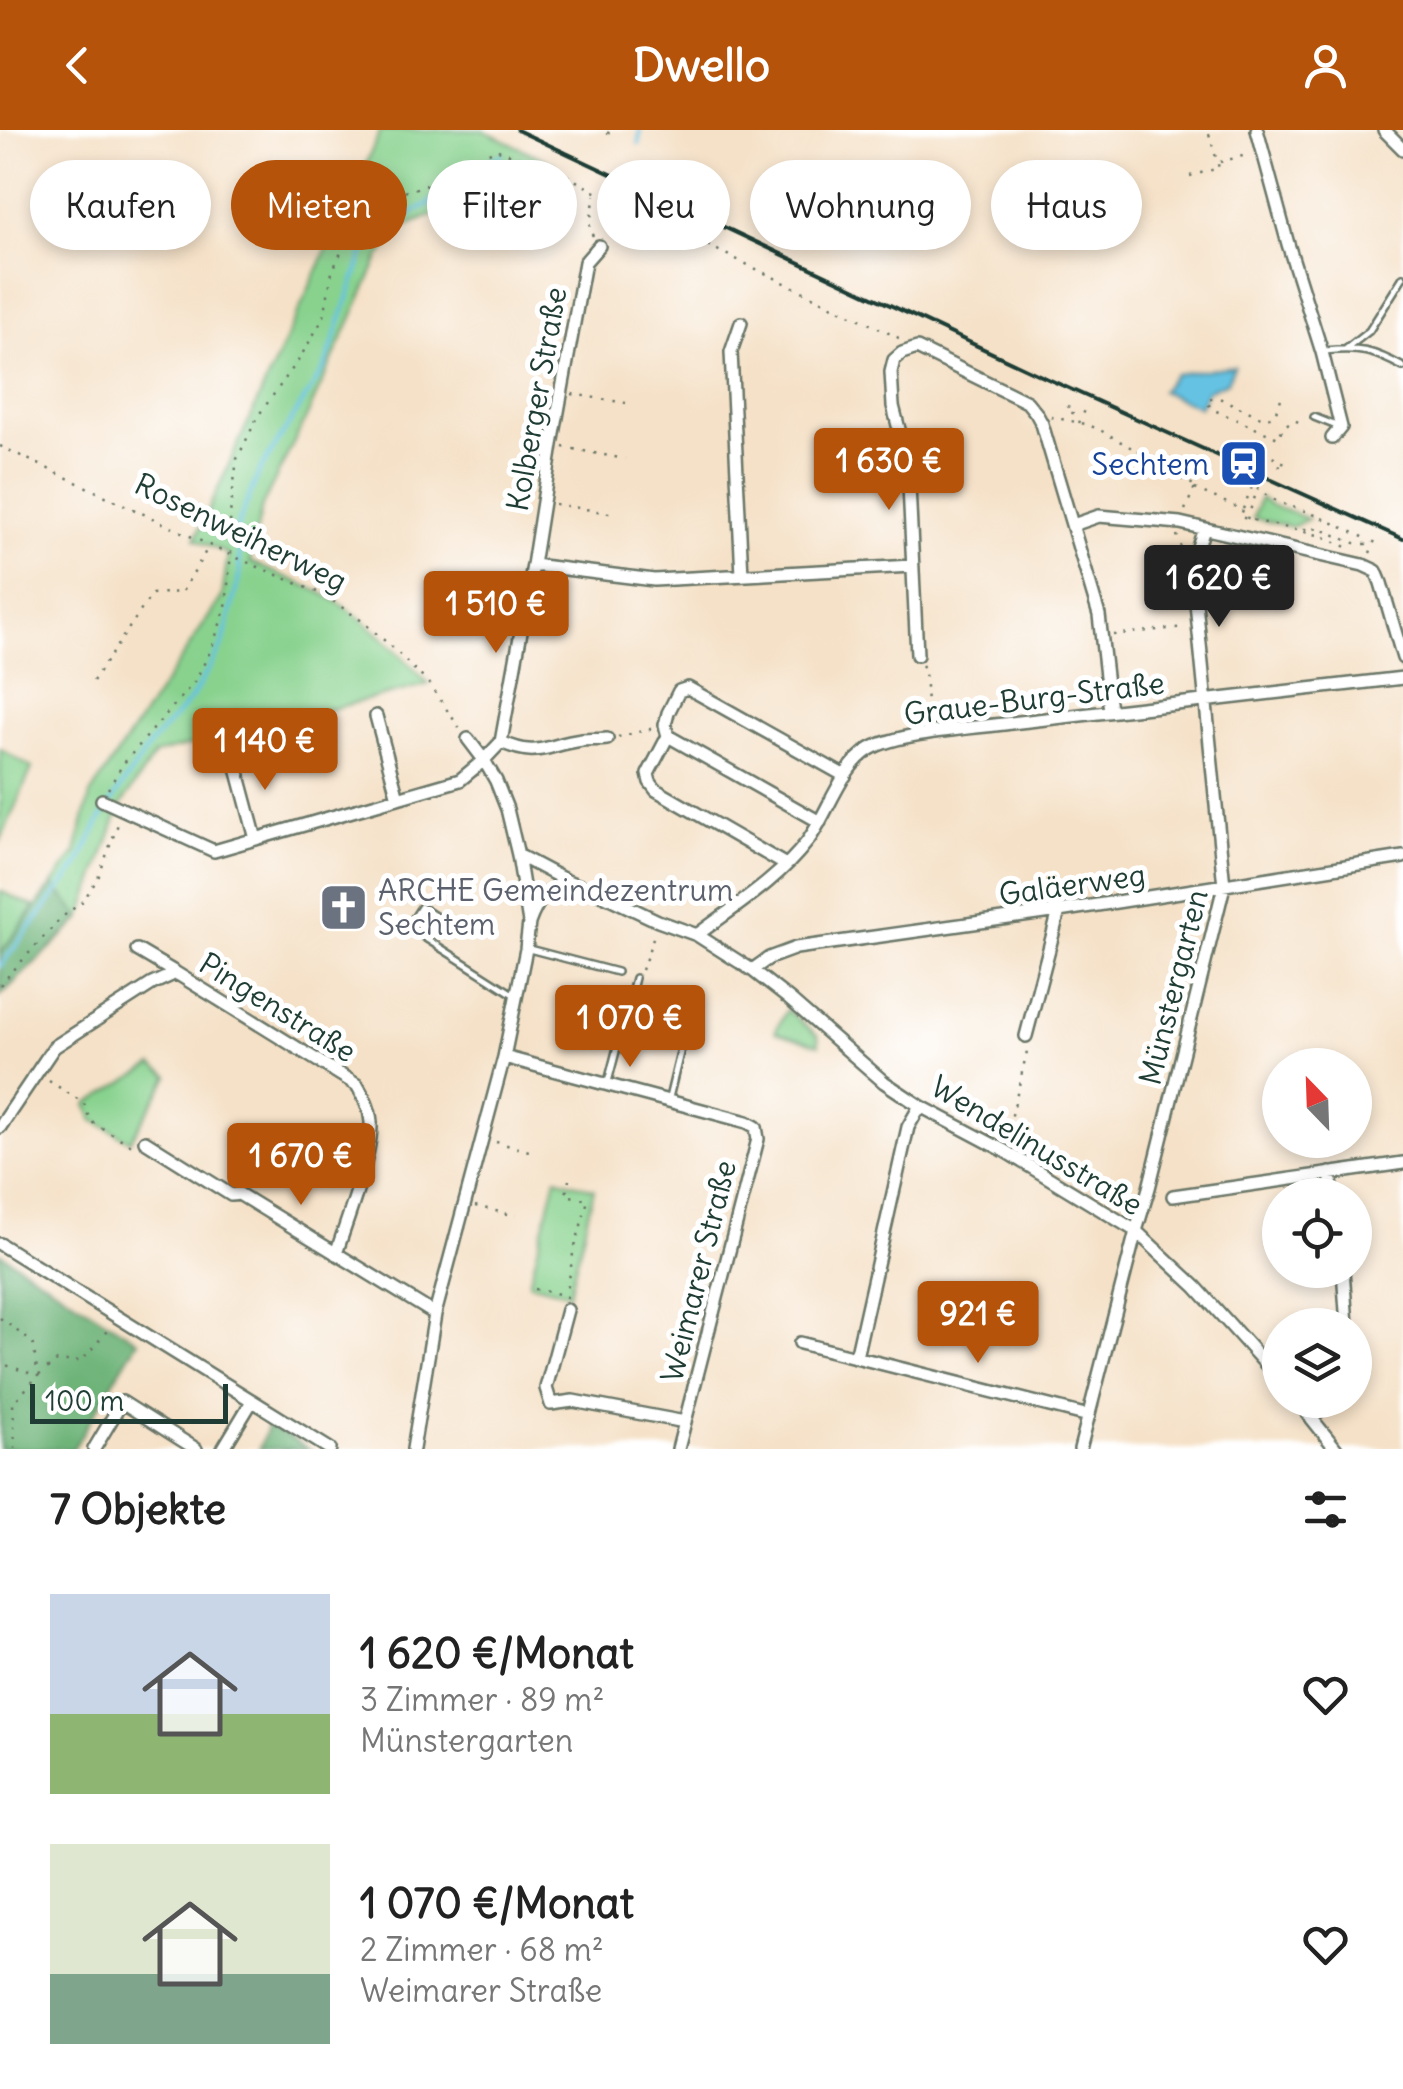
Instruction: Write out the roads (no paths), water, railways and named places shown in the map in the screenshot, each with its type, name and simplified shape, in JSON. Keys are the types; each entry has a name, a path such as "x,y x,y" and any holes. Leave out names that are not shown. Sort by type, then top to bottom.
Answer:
{"street":[{"path":"1257,130 1341,428 1332,438"},
{"path":"1384,130 1403,149"},
{"name":"Kolberger Straße","path":"501,742 585,262 597,248"},
{"path":"741,323 731,352 742,575"},
{"path":"917,655 908,464 892,406 894,360 917,348 1027,402 1042,424 1099,615 1110,711"},
{"path":"1073,525 1100,516 1180,523 1364,565 1376,571 1382,583 1403,658"},
{"name":"Münstergarten","path":"1080,1449 1224,886 1192,561 1204,529"},
{"path":"534,564 654,580 912,566"},
{"name":"Graue-Burg-Straße","path":"697,935 786,865 820,822 856,762 868,750 887,742 1110,711 1403,678"},
{"path":"786,865 656,790 650,782 648,774 667,731 674,697 679,690 688,688 845,776"},
{"path":"376,716 398,798"},
{"path":"667,731 820,822"},
{"path":"413,1449 434,1314 504,1056 529,923 506,810 484,760 468,739"},
{"path":"102,800 214,851 460,780 501,742 538,752 581,740 607,740"},
{"path":"234,757 256,839"},
{"path":"518,855 658,922 697,935 752,970"},
{"name":"Galäerweg","path":"752,970 768,958 796,948 1059,912 1403,857"},
{"path":"529,923 537,903 548,890 567,881"},
{"path":"1026,1036 1059,912"},
{"name":"Pingenstraße","path":"137,950 357,1085 368,1104 370,1138 336,1254"},
{"name":"Wendelinusstraße","path":"752,970 884,1082 1136,1231 1196,1287 1262,1360"},
{"name":"Pingenstraße","path":"0,1127 54,1048 152,984 176,974"},
{"name":"Weimarer Straße","path":"504,1056 756,1127 758,1134 678,1449"},
{"path":"856,1356 908,1127 920,1106"},
{"path":"145,1142 231,1195 239,1194 434,1314"},
{"path":"1173,1196 1403,1162"},
{"path":"1330,1173 1331,1178"},
{"path":"0,1244 330,1449"},
{"path":"567,1310 546,1388 552,1404 573,1401 685,1422"},
{"path":"800,1343 1090,1416"},
{"path":"222,1449 252,1401"},
{"path":"95,1449 122,1402 196,1449"},
{"path":"1312,1419 1328,1445"}],"lane":[{"path":"1346,348 1369,331 1403,277"},
{"path":"1322,352 1346,348 1374,351 1403,367"},
{"path":"1314,417 1341,428"},
{"path":"422,936 435,916 421,907 408,927 422,936 516,996"},
{"path":"526,949 618,972"},
{"path":"608,1085 635,978"},
{"path":"668,1101 695,991"}],"water":[{"path":"1234,366 1227,382 1208,390 1199,407 1161,391 1175,374"}],"waterway":[{"path":"639,144 640,130"},
{"path":"0,966 77,867 118,792 152,742 191,699 223,644 240,573 237,527 259,472 325,367 364,251 403,219 502,155"}],"railway":[{"path":"517,130 1037,374 1403,539"}],"place":[{"name":"Sechtem","path":"1244,464"},
{"name":"ARCHE Gemeindezentrum Sechtem","path":"343,907"}]}
